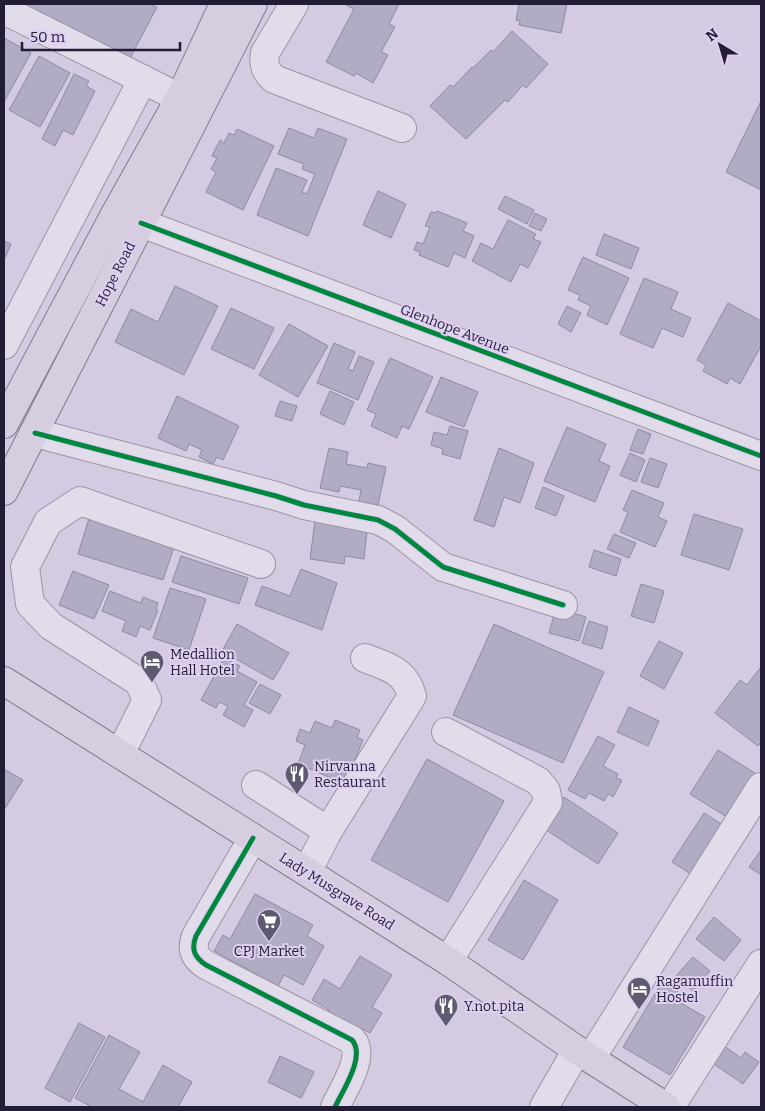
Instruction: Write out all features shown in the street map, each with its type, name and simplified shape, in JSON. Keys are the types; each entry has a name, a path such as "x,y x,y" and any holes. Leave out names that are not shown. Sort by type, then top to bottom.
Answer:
{"main road":[{"name":"Hope Road","path":"4,424 114,216 180,98 224,4"},
{"name":"Hope Road","path":"4,492 253,4"},
{"name":"Lady Musgrave Road","path":"4,681 448,960 584,1054 666,1107"}],"street":[{"path":"294,4 265,53 266,72 274,79 402,128"},
{"path":"4,10 180,98"},
{"path":"4,345 143,79"},
{"name":"Glenhope Avenue","path":"141,223 761,456"},
{"path":"35,433 304,505 378,520 396,529 443,567 563,605"},
{"path":"120,754 148,700 139,682 51,626 30,604 24,567 48,522 80,501 261,564"},
{"path":"307,872 328,831 412,696 408,683 394,669 365,658"},
{"path":"446,732 538,782 546,791 548,802 448,960"},
{"path":"256,785 328,831"},
{"path":"544,1107 584,1054 761,787"},
{"path":"252,838 196,936 194,952 198,959 206,964 352,1040 357,1046 358,1056 335,1107"},
{"path":"670,1107 761,964"}],"building":[{"path":"19,4 150,4 157,7 128,62"},
{"path":"344,4 399,4 389,24 395,27 381,52 388,55 373,83 356,73 354,76 326,62 354,9"},
{"path":"519,4 567,4 561,33 519,25 520,21 516,20"},
{"path":"512,31 548,64 526,88 523,85 508,102 505,100 466,139 430,106 450,85 453,87 491,50 493,52"},
{"path":"4,38 31,53 4,102"},
{"path":"39,56 70,73 40,127 9,110"},
{"path":"74,74 89,81 86,86 95,91 73,135 63,130 55,146 42,139"},
{"path":"761,101 761,190 726,172"},
{"path":"289,128 314,138 318,128 347,139 308,236 257,215 276,168 307,180 302,192 307,194 315,174 302,169 304,164 278,154"},
{"path":"237,129 274,146 243,210 206,192 216,172 211,169 217,158 212,156 220,140 224,143 229,133 234,135"},
{"path":"378,191 406,204 391,238 363,225"},
{"path":"505,196 534,210 527,224 498,209"},
{"path":"437,211 467,223 463,231 474,236 465,258 454,253 448,267 419,255 420,252 414,250 417,242 423,244 430,227 425,226 431,212 436,213"},
{"path":"535,213 547,219 541,231 529,226"},
{"path":"508,220 536,234 533,239 541,242 528,268 520,264 511,282 472,261 481,243 493,249"},
{"path":"604,234 639,248 631,269 596,255"},
{"path":"4,241 11,244 4,260"},
{"path":"583,257 629,278 607,325 587,315 591,306 578,300 580,295 568,290"},
{"path":"644,278 678,292 671,309 691,318 683,337 662,328 653,348 620,334"},
{"path":"175,286 218,306 184,375 115,342 131,309 158,322"},
{"path":"728,303 761,321 761,346 740,384 730,378 727,384 703,371 706,365 697,360"},
{"path":"567,306 581,313 571,332 558,324"},
{"path":"231,308 274,328 254,369 211,349"},
{"path":"289,324 328,346 298,397 259,375"},
{"path":"334,343 355,352 348,369 353,371 359,356 374,362 358,400 317,383"},
{"path":"390,358 433,377 409,429 402,426 397,438 371,426 376,414 367,410"},
{"path":"441,377 478,392 464,427 426,412"},
{"path":"330,391 354,402 344,425 320,414"},
{"path":"177,396 239,426 223,460 217,457 213,464 199,457 202,450 189,444 186,451 158,438"},
{"path":"280,401 297,406 292,421 275,416"},
{"path":"450,426 468,431 460,459 442,454 443,449 431,445 434,432 447,435"},
{"path":"567,427 606,444 599,461 610,466 595,502 544,481"},
{"path":"638,429 651,434 643,454 630,450"},
{"path":"329,448 348,452 346,464 367,468 368,463 386,467 377,510 358,506 361,490 340,486 339,492 320,488"},
{"path":"499,448 534,463 520,503 504,497 494,527 474,520"},
{"path":"630,453 645,460 636,482 620,475"},
{"path":"650,458 667,464 658,488 641,482"},
{"path":"543,487 564,496 556,516 535,508"},
{"path":"632,490 664,503 658,517 667,521 655,547 620,532 628,512 623,510"},
{"path":"694,514 743,529 729,570 681,555"},
{"path":"90,515 176,541 163,580 78,554"},
{"path":"315,521 349,525 349,528 367,531 364,559 345,556 344,564 310,559"},
{"path":"614,534 636,543 629,558 607,549"},
{"path":"594,550 621,559 616,576 589,567"},
{"path":"181,556 248,578 239,604 172,582"},
{"path":"301,569 337,583 322,630 255,605 262,586 290,596"},
{"path":"73,571 109,585 94,619 59,605"},
{"path":"641,584 664,591 654,623 631,616"},
{"path":"170,588 206,599 189,650 153,638"},
{"path":"110,591 141,603 143,597 158,603 156,609 158,610 150,630 140,626 136,637 122,631 126,621 102,611"},
{"path":"556,608 586,617 579,641 549,633"},
{"path":"589,621 608,627 602,649 582,643"},
{"path":"237,624 289,653 273,680 222,651"},
{"path":"494,624 604,672 563,763 453,715"},
{"path":"659,641 683,653 664,689 640,676"},
{"path":"224,658 240,666 237,671 257,682 244,705 253,710 244,727 223,715 228,706 219,702 216,708 201,700"},
{"path":"761,667 761,742 758,746 715,713 740,680 747,685"},
{"path":"260,684 281,695 270,714 249,703"},
{"path":"629,707 659,721 648,746 617,732"},
{"path":"335,720 360,730 357,737 363,740 345,784 298,764 305,745 296,741 300,729 310,733 315,721 332,728"},
{"path":"598,736 615,745 603,766 618,774 616,778 622,780 613,797 608,794 604,801 589,793 585,799 568,790"},
{"path":"718,750 758,775 730,819 690,794"},
{"path":"427,759 504,801 448,902 371,860"},
{"path":"4,769 23,780 4,810"},
{"path":"564,797 618,833 598,864 543,828"},
{"path":"704,813 731,830 699,879 672,862"},
{"path":"761,850 761,875 749,867"},
{"path":"524,880 558,900 523,960 488,940"},
{"name":"CPJ Market","path":"255,894 313,925 307,936 324,946 303,985 284,975 278,986 214,951 223,935 230,939"},
{"path":"714,917 741,940 724,961 696,939"},
{"path":"360,956 392,975 372,1007 382,1013 370,1033 361,1028 357,1035 325,1016 329,1010 312,1000 324,979 340,989"},
{"path":"693,957 710,971 693,991 676,976"},
{"path":"662,982 678,992 674,999 705,1017 670,1075 623,1047"},
{"path":"79,1023 105,1037 70,1102 45,1088"},
{"path":"109,1035 140,1052 119,1089 143,1102 163,1065 192,1082 178,1107 92,1107 75,1098"},
{"path":"723,1045 741,1058 745,1052 759,1062 743,1084 711,1062"},
{"path":"280,1056 314,1072 301,1098 268,1082"}],"cycle path":[{"path":"141,223 761,456"},
{"path":"35,433 304,505 378,520 395,529 443,567 563,605"},
{"path":"253,838 196,936 194,945 196,956 206,965 352,1040 356,1047 355,1064 348,1083 335,1107"}],"place":[{"name":"Medallion Hall Hotel","path":"152,683"},
{"name":"Nirvanna Restaurant","path":"297,795"},
{"name":"CPJ Market","path":"269,942"},
{"name":"Ragamuffin Hostel","path":"639,1010"},
{"name":"Y.not.pita","path":"446,1027"}]}
